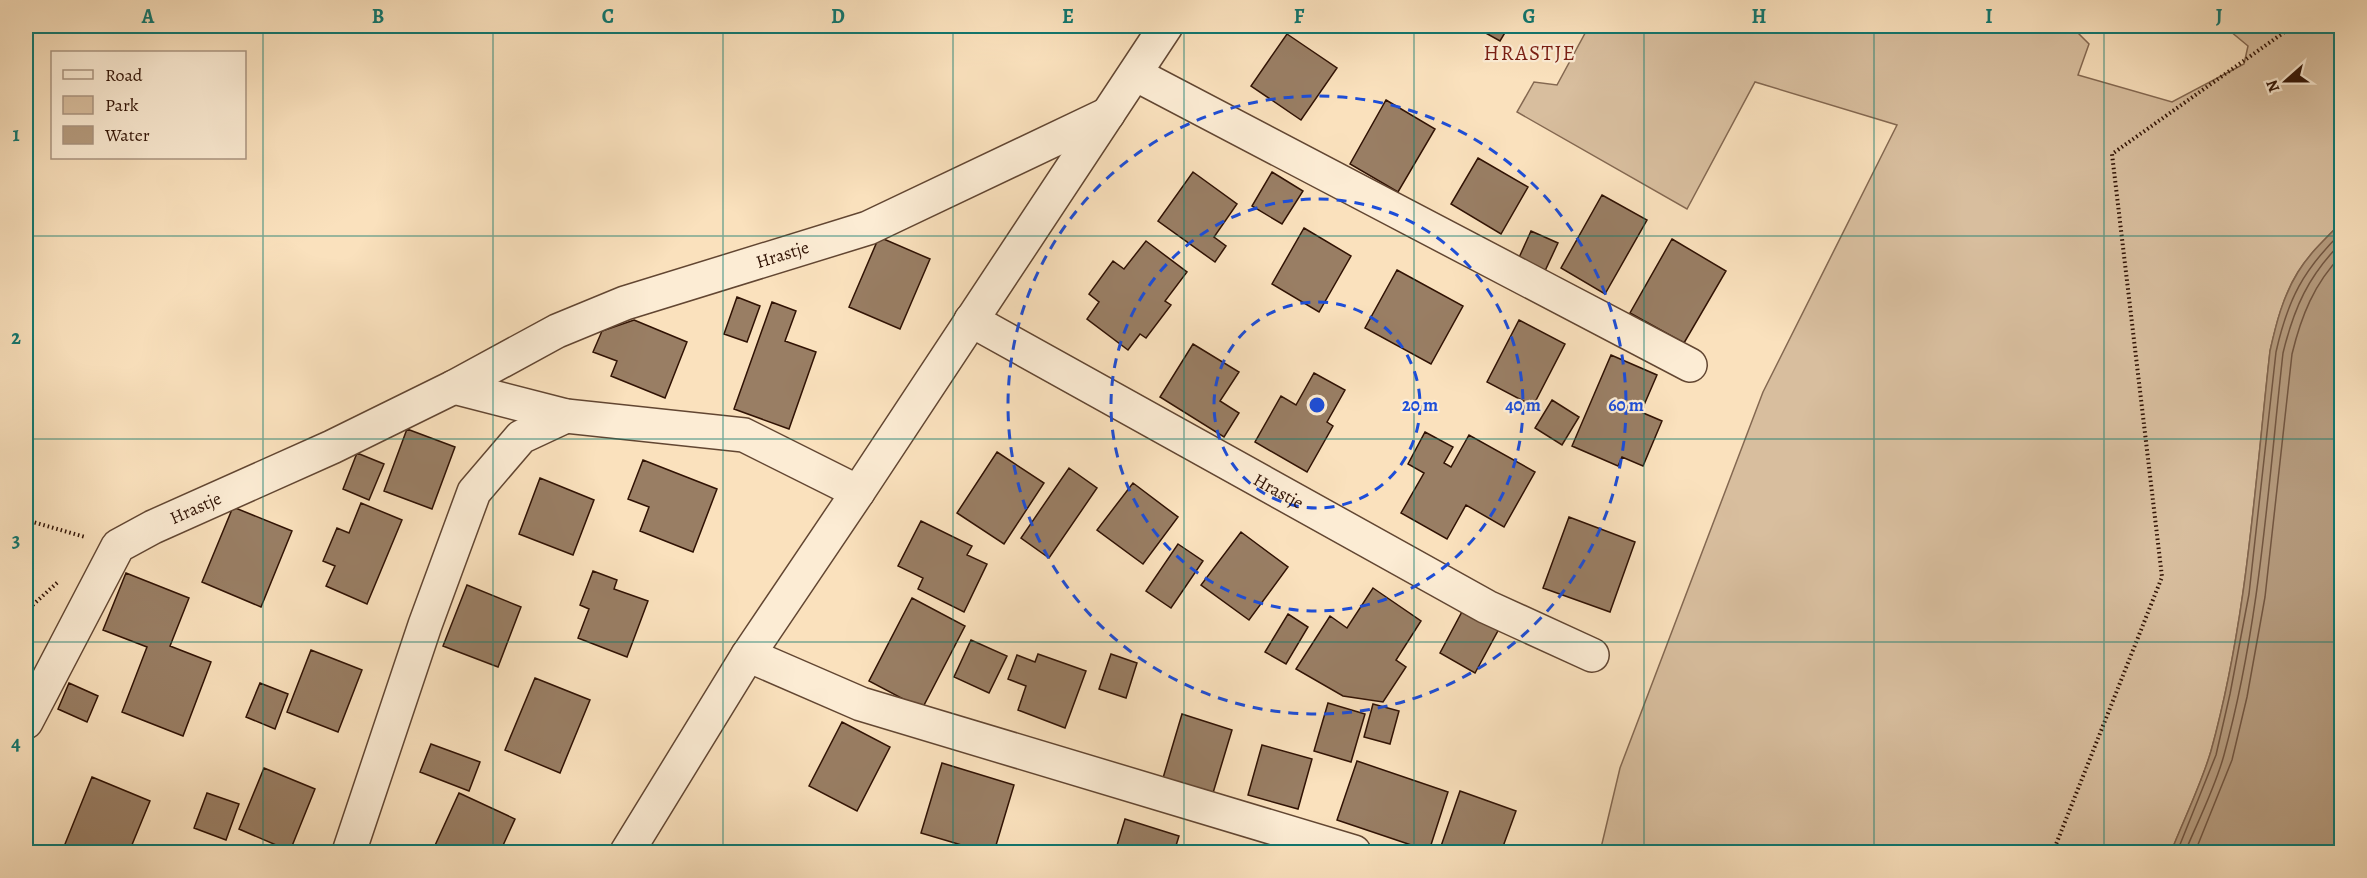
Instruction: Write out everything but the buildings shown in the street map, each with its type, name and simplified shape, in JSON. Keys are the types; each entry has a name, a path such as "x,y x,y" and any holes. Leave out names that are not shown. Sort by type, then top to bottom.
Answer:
{"street":[{"path":"627,852 748,655 1166,26"},
{"path":"1135,74 1690,365"},
{"name":"Hrastje","path":"118,546 153,527 332,447 454,387 557,331 625,303 868,228 1108,114"},
{"name":"Hrastje","path":"971,320 1487,607 1592,655"},
{"path":"454,387 566,416 744,435 858,492"},
{"path":"349,852 425,625 474,492 521,437 566,416"},
{"path":"26,722 118,546"},
{"path":"748,655 861,704 1354,852"}],"path":[{"path":"2053,852 2162,578 2112,154 2293,26"},
{"path":"26,520 118,546"}],"green space":[{"path":"1589,26 2071,26 2089,44 2078,75 2172,102 2244,64 2248,46 2224,26 2341,26 2341,223 2302,265 2284,300 2278,320 2270,351 2242,602 2223,702 2207,764 2171,852 1600,852 1620,768 1763,392 1897,125 1755,82 1687,209 1517,112 1534,82 1557,85"}],"water":[{"path":"2341,223 2341,852 2171,852 2207,764 2223,702 2242,602 2270,351 2278,320 2284,300 2302,265"}],"district":[{"name":"HRASTJE","path":"1530,53"}]}
